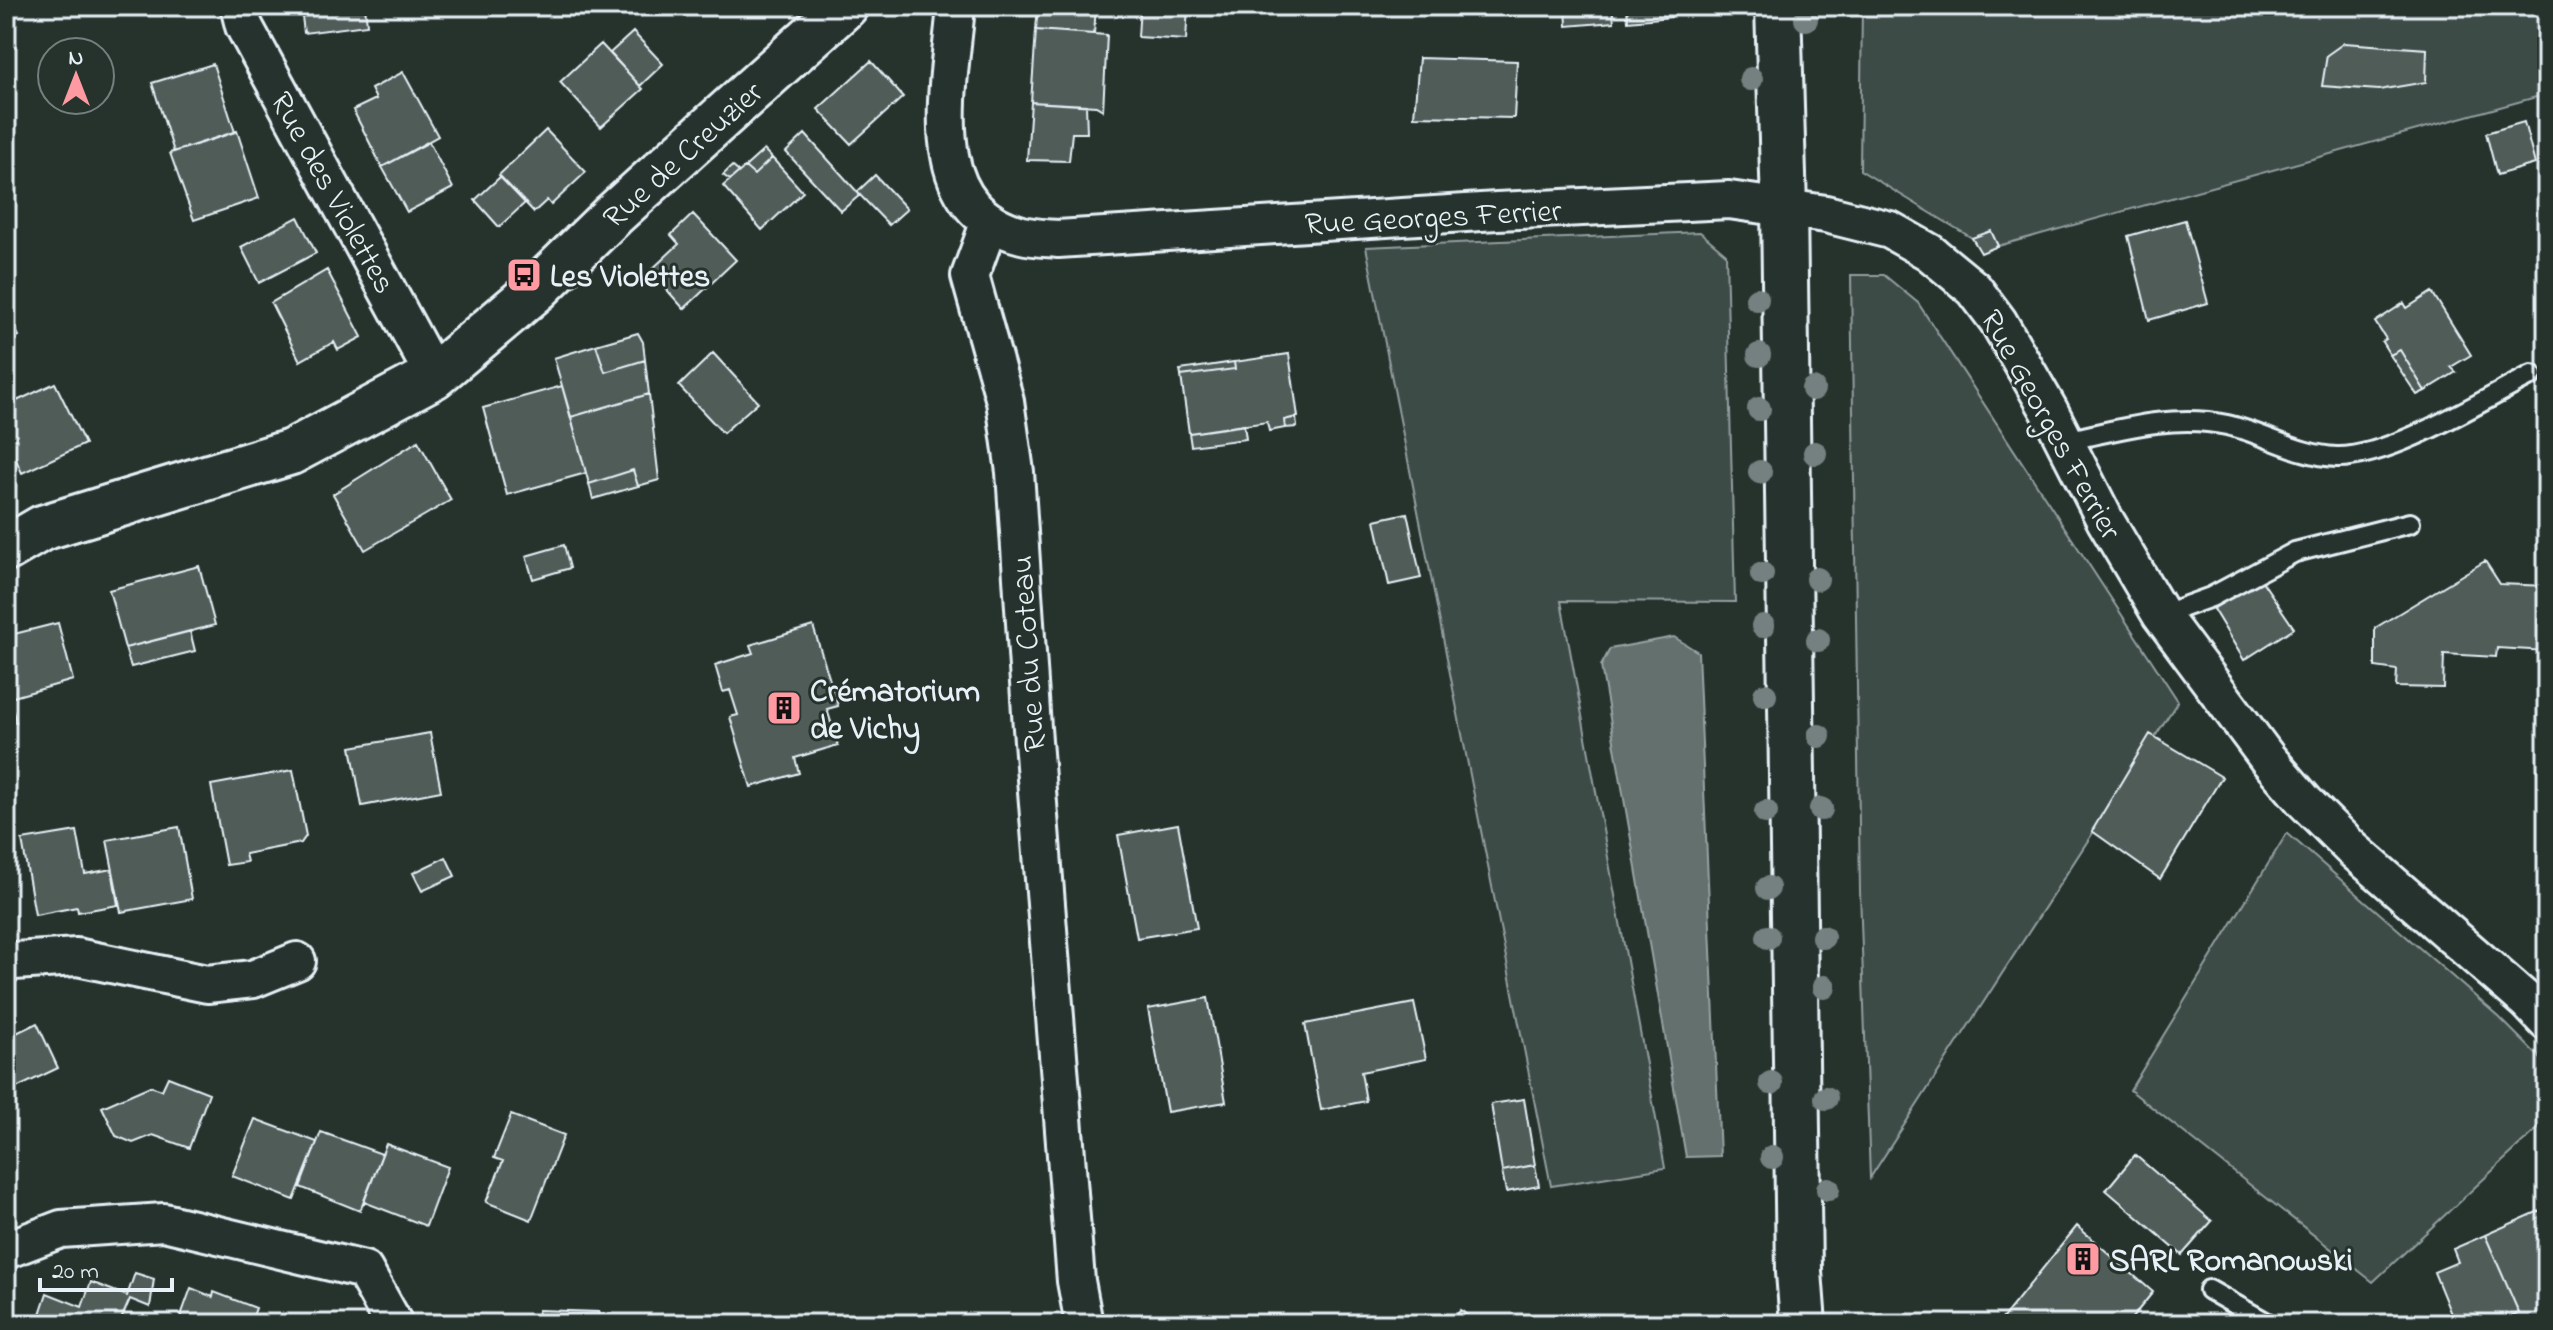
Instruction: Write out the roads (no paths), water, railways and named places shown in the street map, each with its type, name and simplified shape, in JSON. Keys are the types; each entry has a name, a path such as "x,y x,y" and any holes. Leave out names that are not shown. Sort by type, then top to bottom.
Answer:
{"street":[{"name":"Rue des Violettes","path":"239,6 244,26 434,376"},
{"name":"Rue de Creuzier","path":"6,549 42,528 291,452 434,376 537,289 613,215 845,6"},
{"path":"956,6 946,123 949,158 958,186 969,204 990,221"},
{"path":"1778,6 1784,208 1800,1304"},
{"name":"Rue Georges Ferrier","path":"990,221 1021,235 1058,239 1497,211 1729,200 1844,218 1890,230 1929,252 1974,289 1998,321 2105,520 2161,615 2237,720 2305,802 2351,848 2547,1022"},
{"name":"Rue du Coteau","path":"990,221 970,276 1005,401 1015,472 1075,1267 1084,1324"},
{"path":"6,964 77,957 207,984 253,979 297,961"},
{"path":"6,1250 61,1229 164,1222 364,1270 394,1324"}],"lane":[{"path":"2065,441 2139,425 2177,422 2222,424 2259,433 2298,450 2338,457 2388,448 2532,375"},
{"path":"2161,615 2211,597 2295,552 2410,523"},
{"path":"2209,1290 2269,1324"}],"place":[{"name":"Les Violettes","path":"524,275"},
{"name":"Crématorium de Vichy","path":"784,708"},
{"name":"SARL Romanowski","path":"2083,1259"}]}
